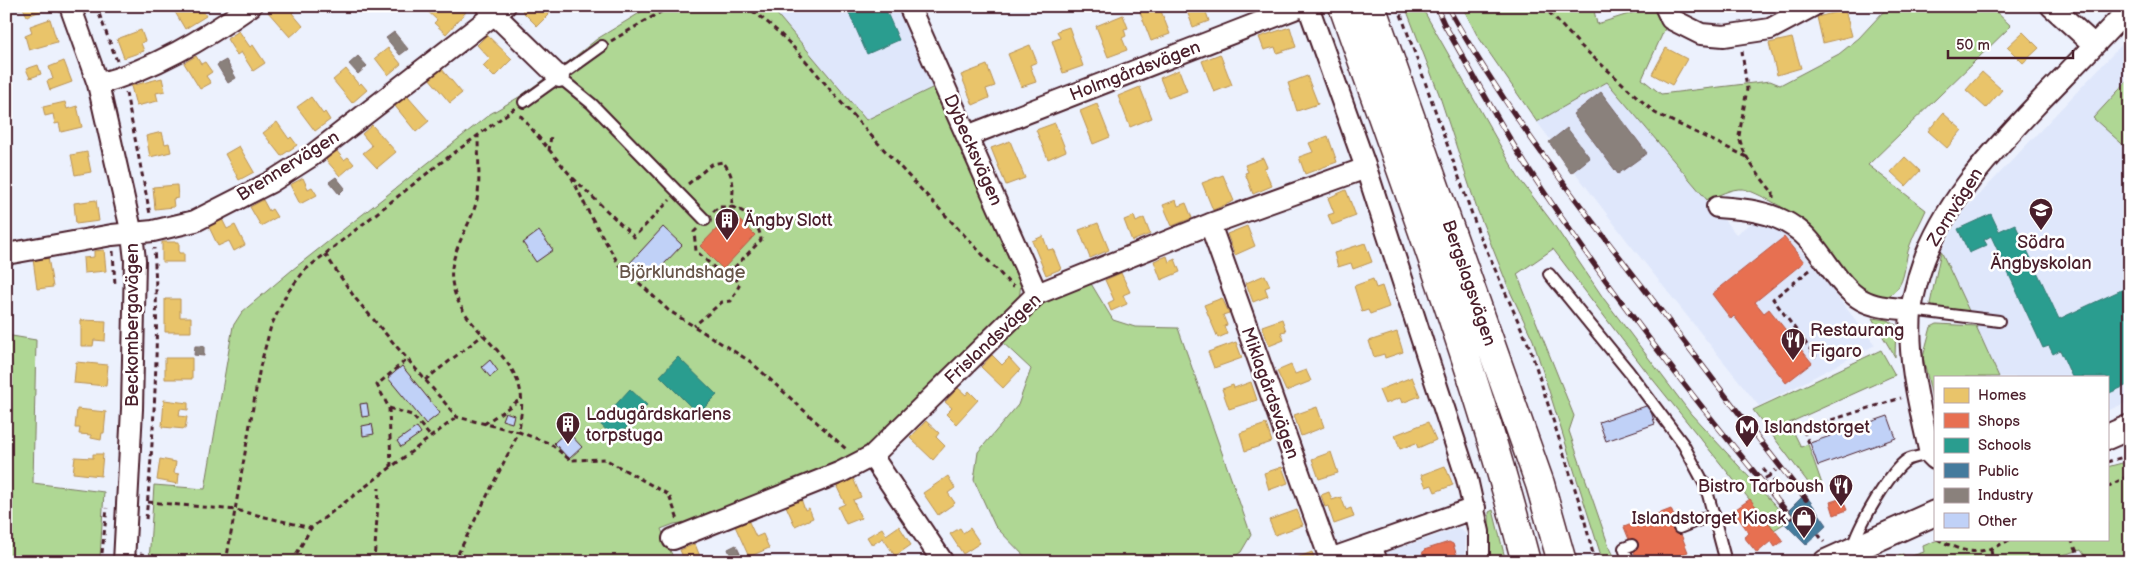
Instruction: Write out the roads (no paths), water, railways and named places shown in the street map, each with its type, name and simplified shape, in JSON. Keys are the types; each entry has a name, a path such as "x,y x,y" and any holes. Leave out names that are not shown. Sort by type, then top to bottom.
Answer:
{"main road":[{"name":"Bergslagsvägen","path":"1343,6 1454,322 1506,484 1526,562"},
{"name":"Bergslagsvägen","path":"1371,6 1533,466 1562,562"},
{"path":"1479,399 1499,426 1528,518 1538,562"}],"street":[{"name":"Beckombergavägen","path":"70,6 98,84 122,234 135,260 132,409 124,557"},
{"path":"98,84 123,78 186,49 251,6"},
{"name":"Dybecksvägen","path":"909,6 1037,294"},
{"name":"Holmgårdsvägen","path":"967,136 1302,6"},
{"path":"1308,6 1366,168 1475,508 1479,532 1479,562"},
{"path":"1665,6 1671,19 1701,34 1724,36 1770,29 1813,6"},
{"path":"2051,6 2094,45"},
{"name":"Zornvägen","path":"1932,457 1916,393 1910,334 1911,310 1925,255 1941,223 1959,194 1987,157 2130,7"},
{"path":"496,9 559,77"},
{"name":"Brennervägen","path":"6,254 122,234 153,232 195,221 271,182 310,157 496,9"},
{"name":"Frislandsvägen","path":"678,537 866,459 1037,294 1210,224 1366,168"},
{"path":"1717,207 1765,212 1793,226 1805,235 1842,283 1860,300 1881,306 1911,310"},
{"name":"Miklagårdsvägen","path":"1210,224 1330,560"},
{"path":"2108,437 2129,429"},
{"path":"866,459 943,562"},
{"path":"1330,560 1475,508"},
{"path":"1826,562 1934,513"}],"lane":[{"path":"524,102 602,46"},
{"path":"559,77 592,104 705,220"},
{"path":"1549,274 1630,372 1683,444 1706,487 1726,562"},
{"path":"1911,310 1999,321"},
{"path":"1852,550 1861,527 1893,472 1908,460 1932,457"},
{"path":"1678,528 1714,514"},
{"path":"1376,543 1382,562"},
{"path":"1629,562 1624,548 1632,545"}],"railway":[{"path":"1436,6 1444,24 1506,133 1558,213 1655,346 1791,517"},
{"path":"1447,6 1491,79 1539,150 1806,499"}],"place":[{"name":"Södra Ängbyskolan","path":"2041,231"},
{"name":"Ängby Slott","path":"727,241"},
{"name":"Restaurang Figaro","path":"1793,361"},
{"name":"Ladugårdskarlens torpstuga","path":"568,445"},
{"name":"Islandstorget","path":"1747,448"},
{"name":"Bistro Tarboush","path":"1841,507"},
{"name":"Islandstorget Kiosk","path":"1804,539"}],"park label":[{"name":"Björklundshage","path":"682,272"}]}
